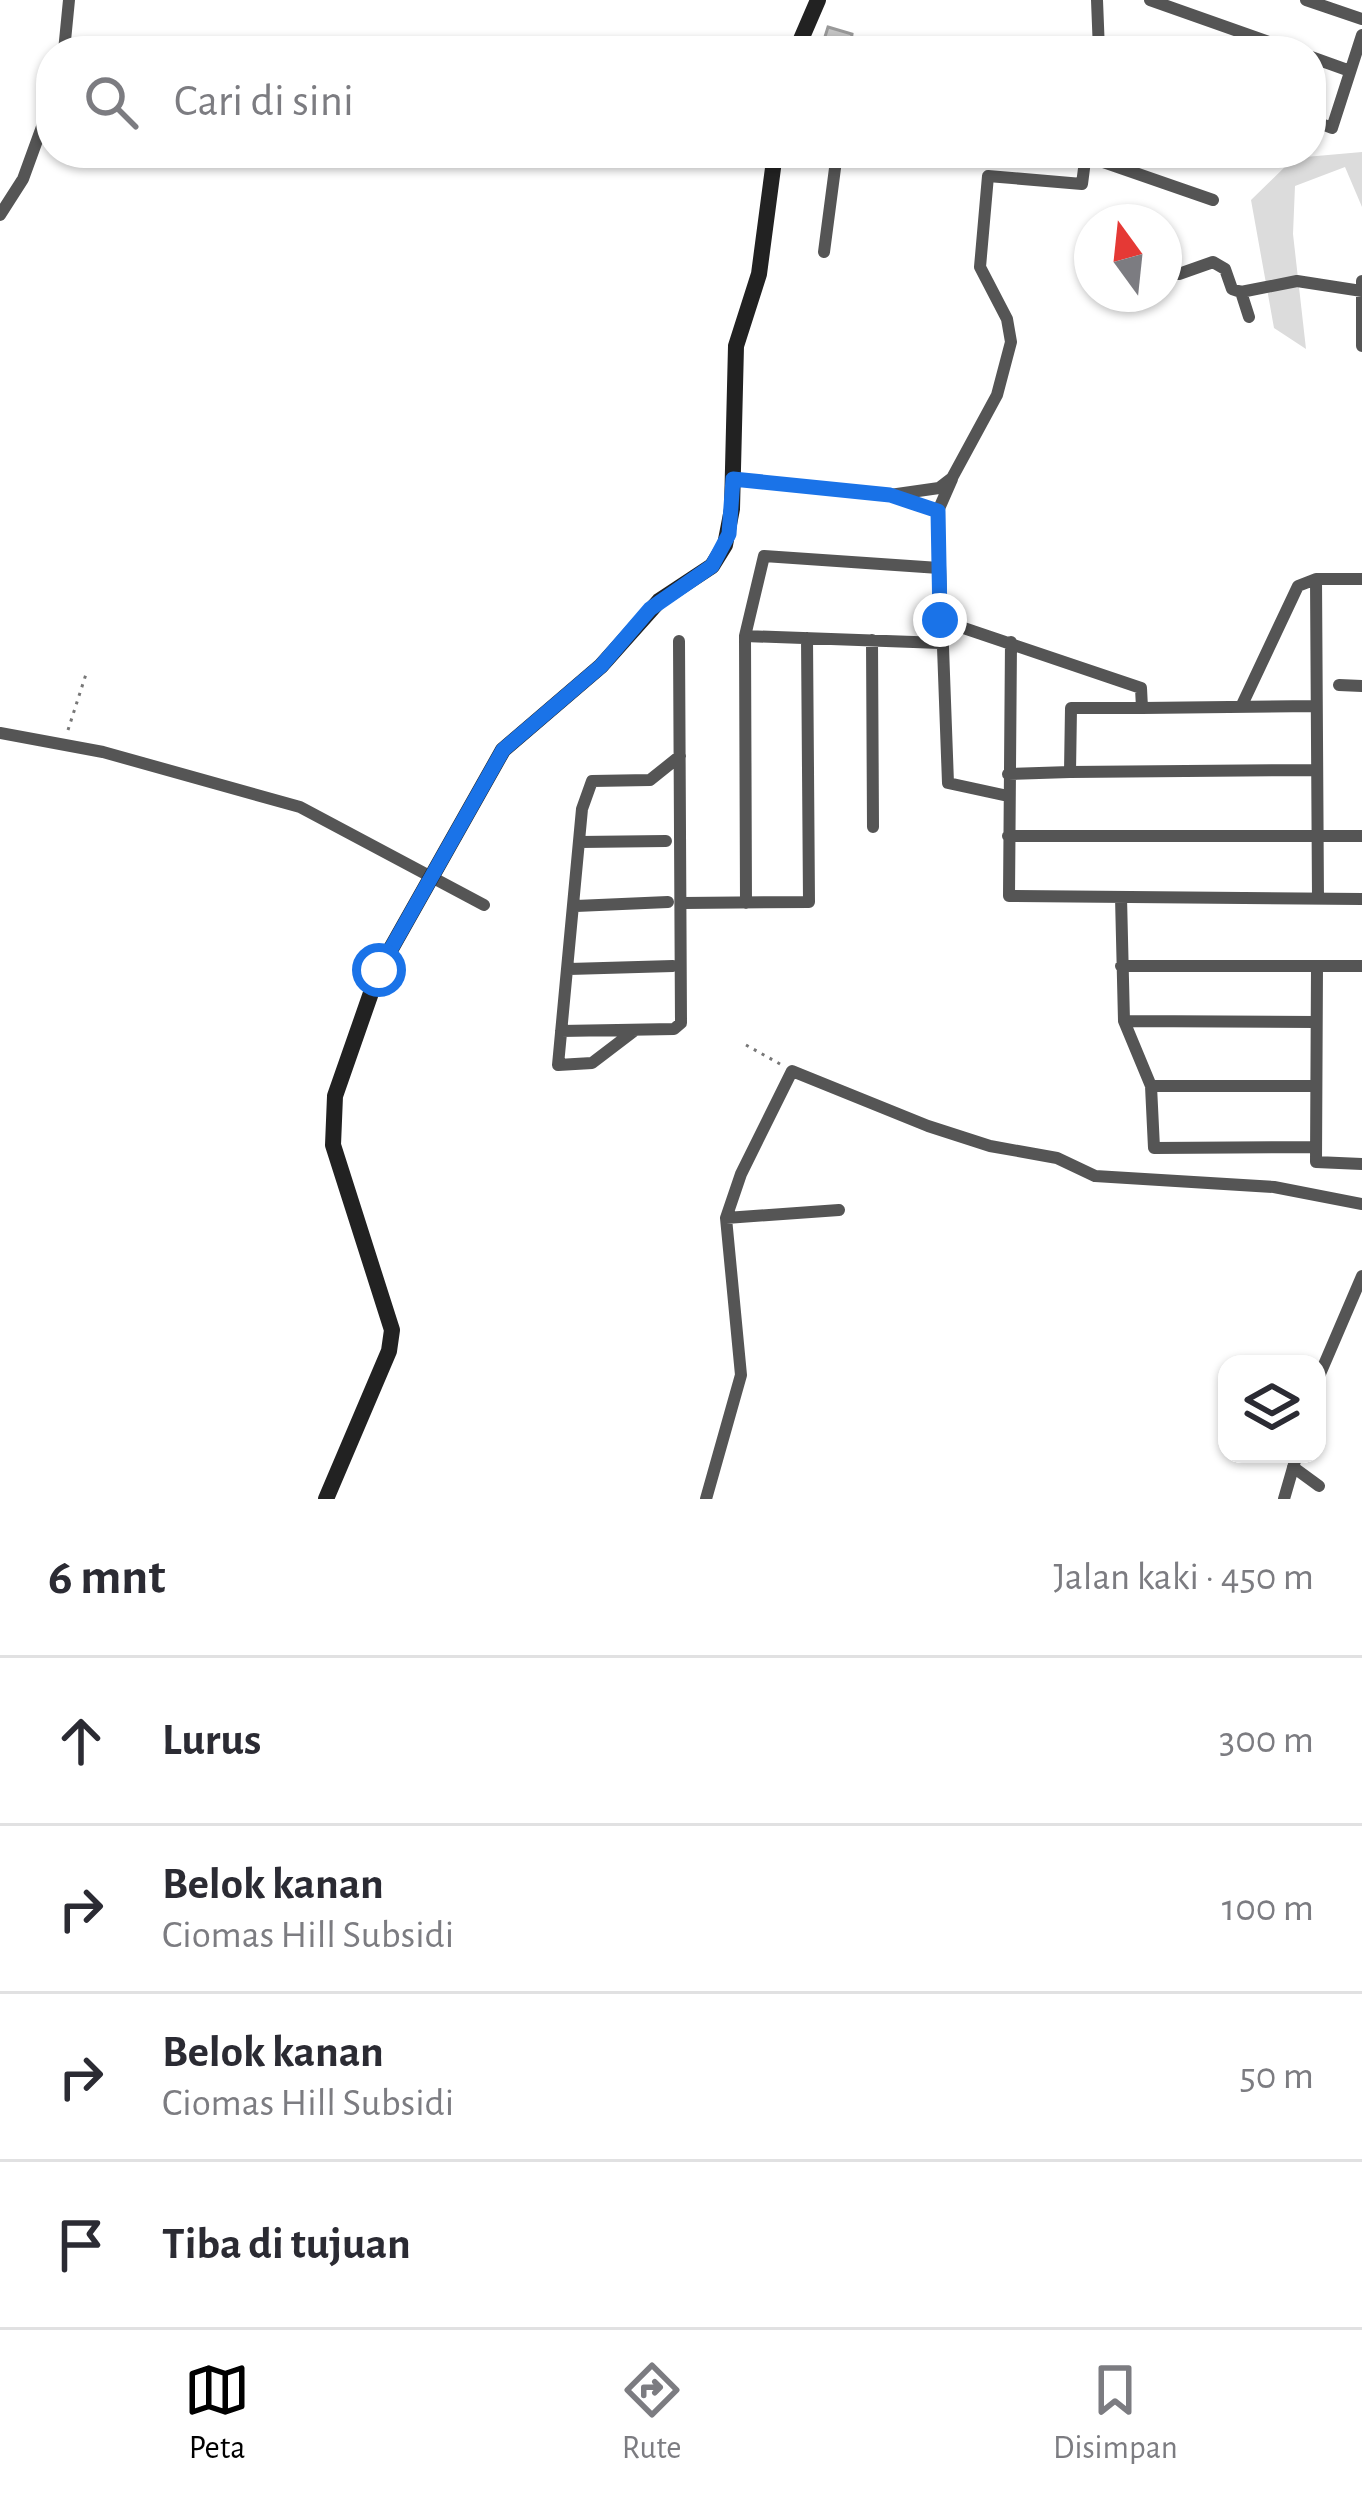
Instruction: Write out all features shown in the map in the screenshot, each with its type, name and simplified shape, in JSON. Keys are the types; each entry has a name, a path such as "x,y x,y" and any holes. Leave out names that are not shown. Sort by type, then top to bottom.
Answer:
{"street":[{"path":"65,36 69,0"},
{"path":"802,36 818,0"},
{"path":"1097,0 1099,36"},
{"path":"1150,0 1252,36"},
{"path":"1306,0 1362,19"},
{"path":"1326,126 1332,128 1362,35"},
{"path":"1326,62 1350,71"},
{"path":"0,214 23,179 36,143"},
{"path":"326,1499 389,1351 392,1330 340,1176 331,1121 335,1096 379,970 503,750 601,666 650,609 712,566 729,534 736,346 759,274 774,168"},
{"path":"824,252 835,168"},
{"path":"1008,796 948,783 938,511 997,395 1012,342 1007,320 980,268 988,176 1082,184 1084,168"},
{"path":"1123,168 1213,200"},
{"path":"1182,273 1213,262 1225,269 1232,289 1241,292 1298,281 1362,290"},
{"path":"1362,281 1362,346"},
{"path":"1241,292 1249,317"},
{"path":"890,495 939,488 952,478"},
{"path":"733,479 890,495 938,511"},
{"path":"746,903 746,636 764,556 939,568"},
{"path":"1316,579 1318,899"},
{"path":"1241,707 1298,586 1316,579 1362,579"},
{"path":"940,620 1141,688 1142,708"},
{"path":"746,636 941,643"},
{"path":"683,903 809,902 807,638"},
{"path":"561,1031 674,1030 681,1023 679,640"},
{"path":"872,640 873,826"},
{"path":"1011,642 1009,896 1362,899"},
{"path":"1339,686 1362,686"},
{"path":"1070,772 1071,708 1316,706"},
{"path":"0,733 63,743 300,807 484,905"},
{"path":"635,1030 592,1063 559,1065 577,906 582,809 592,781 650,781 681,755"},
{"path":"1008,774 1316,770"},
{"path":"1008,836 1362,836"},
{"path":"580,842 666,841"},
{"path":"1121,897 1124,1021 1151,1086 1154,1148 1316,1147"},
{"path":"577,906 668,902"},
{"path":"569,969 673,966"},
{"path":"1121,966 1362,966"},
{"path":"1317,966 1316,1162 1362,1163"},
{"path":"1124,1021 1316,1022"},
{"path":"706,1499 741,1375 726,1218 741,1174 792,1071 928,1126 990,1146 1057,1158 1095,1176 1274,1187 1362,1204"},
{"path":"1151,1086 1316,1086"},
{"path":"726,1218 838,1210"},
{"path":"1326,1360 1362,1276"},
{"path":"1284,1499 1294,1463"},
{"path":"1298,1463 1319,1486"}],"path":[{"path":"63,743 87,670"},
{"path":"746,1045 792,1071"}],"shaded area":[{"path":"1362,152 1362,207 1345,167 1295,186 1293,234 1306,349 1274,328 1251,200 1284,168 1326,168 1326,155"}],"building":[{"path":"828,27 852,34 852,36 825,36"}],"route":[{"path":"379,970 503,750 601,666 637,620 712,566 729,534 733,479 890,495 938,511 940,620"}]}
